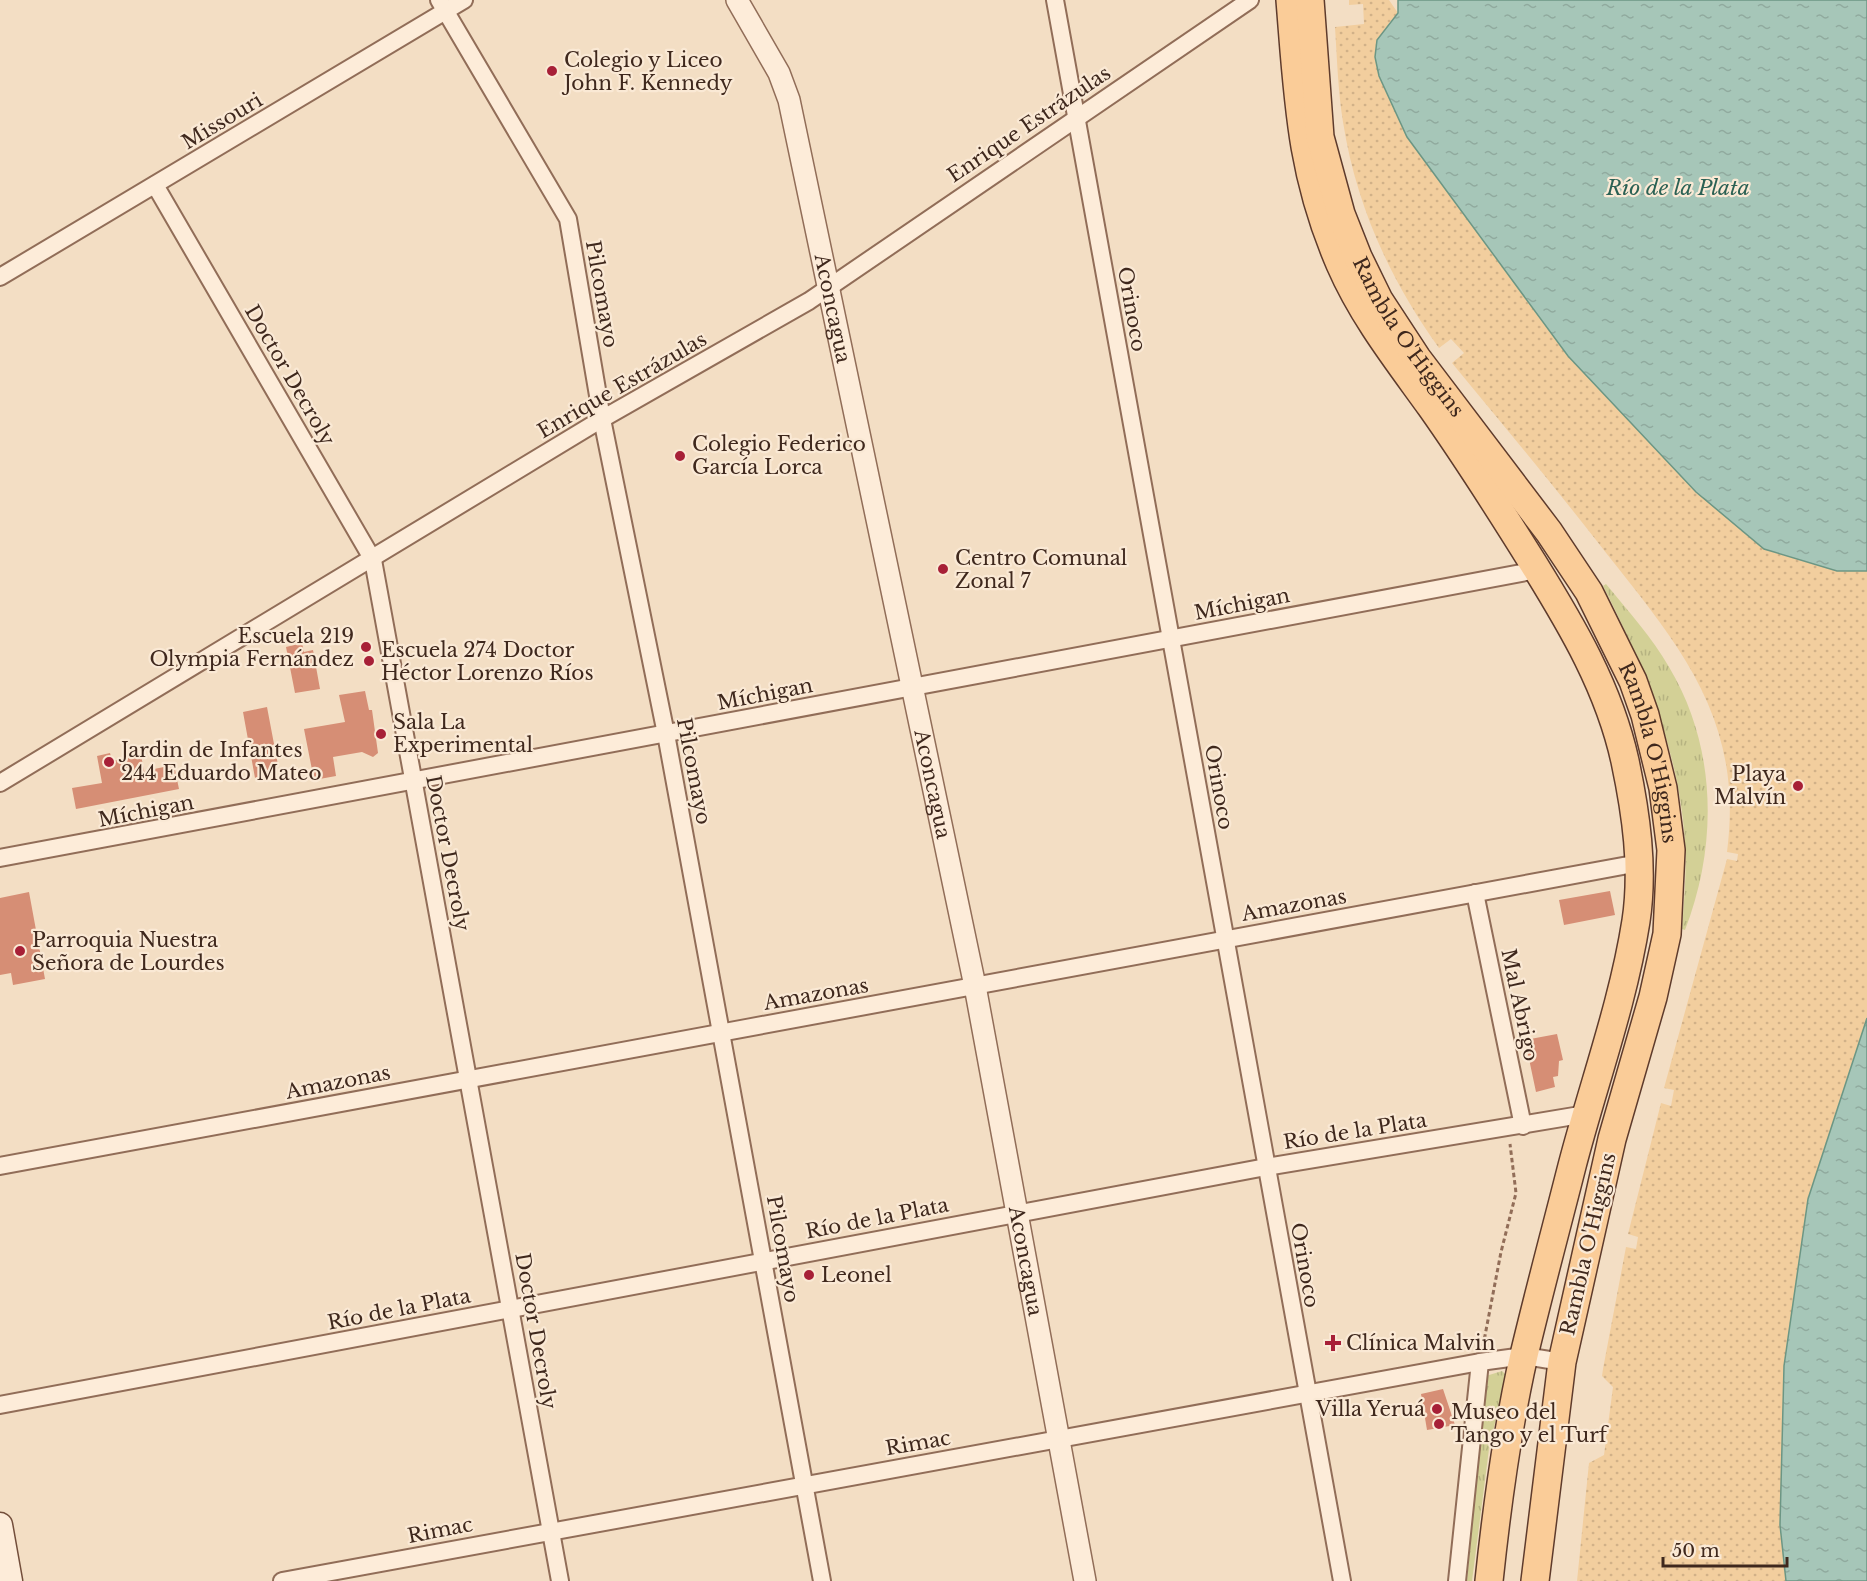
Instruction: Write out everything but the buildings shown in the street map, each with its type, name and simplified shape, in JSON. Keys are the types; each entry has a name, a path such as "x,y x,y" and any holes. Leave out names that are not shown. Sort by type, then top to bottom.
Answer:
{"main road":[{"name":"Rambla O'Higgins","path":"1290,0 1302,141 1322,216 1341,267 1384,343 1489,490 1585,651 1605,696 1624,759 1637,830 1639,863 1637,918 1622,989 1586,1114 1524,1356 1499,1488 1489,1581"},
{"name":"Rambla O'Higgins","path":"1310,0 1320,137 1341,214 1358,256 1379,300 1417,358 1549,532 1589,592 1633,681 1645,715 1663,788 1672,868 1661,964 1612,1139 1562,1362 1535,1581"},
{"path":"0,1525 10,1581"}],"street":[{"name":"Missouri","path":"0,277 155,185 442,6 464,0"},
{"name":"Aconcagua","path":"737,0 785,86 975,986 1085,1581"},
{"name":"Orinoco","path":"1055,0 1342,1581"},
{"name":"Enrique Estrázulas","path":"0,783 373,560 602,419 799,308 1250,0"},
{"name":"Pilcomayo","path":"442,6 568,219 602,419 666,734 822,1581"},
{"name":"Doctor Decroly","path":"155,185 373,560 560,1581"},
{"name":"Míchigan","path":"0,858 1537,570"},
{"name":"Amazonas","path":"0,1166 1639,863"},
{"name":"Mal Abrigo","path":"1475,893 1523,1126"},
{"name":"Río de la Plata","path":"0,1405 1266,1167 1586,1114"},
{"name":"Rimac","path":"282,1581 1480,1362 1524,1356 1562,1362"},
{"path":"1457,1581 1480,1362"}],"path":[{"path":"1480,1362 1497,1272 1516,1193 1510,1140 1523,1126"}],"green space":[{"path":"1606,584 1655,645 1669,667 1685,698 1704,763 1707,831 1696,898 1685,930 1682,929 1685,842 1675,775 1657,710 1632,647 1603,586"},
{"path":"1502,1371 1506,1375 1489,1449 1472,1581 1467,1581 1486,1376"}],"sand":[{"name":"Playa Malvín","path":"1349,0 1389,0 1398,13 1389,23 1375,57 1379,76 1407,137 1568,356 1696,492 1764,549 1837,571 1867,571 1867,1018 1808,1199 1784,1366 1780,1525 1786,1581 1577,1581 1589,1463 1604,1455 1613,1387 1602,1376 1603,1369 1626,1247 1636,1249 1638,1237 1628,1234 1661,1103 1671,1106 1674,1090 1664,1088 1727,859 1737,861 1738,854 1727,852 1730,803 1725,759 1714,719 1697,682 1676,646 1578,518 1452,363 1464,353 1451,339 1439,348 1405,296 1391,268 1366,212 1349,153 1343,122 1335,27 1364,24 1363,4 1349,5"}],"water":[{"name":"Río de la Plata","path":"1398,0 1867,0 1867,571 1837,571 1764,549 1696,492 1568,356 1407,137 1379,76 1375,57 1377,40 1398,13"},
{"path":"1867,1018 1867,1581 1786,1581 1780,1525 1784,1366 1808,1199"}],"place":[{"name":"Colegio y Liceo John F. Kennedy","path":"552,71"},
{"name":"Colegio Federico García Lorca","path":"680,456"},
{"name":"Centro Comunal Zonal 7","path":"943,569"},
{"name":"Escuela 219 Olympia Fernández","path":"366,647"},
{"name":"Escuela 274 Doctor Héctor Lorenzo Ríos","path":"369,661"},
{"name":"Sala La Experimental","path":"381,734"},
{"name":"Jardin de Infantes 244 Eduardo Mateo","path":"109,762"},
{"name":"Playa Malvín","path":"1798,786"},
{"name":"Parroquia Nuestra Señora de Lourdes","path":"20,951"},
{"name":"Leonel","path":"809,1275"},
{"name":"Clínica Malvin","path":"1333,1343"},
{"name":"Villa Yeruá","path":"1437,1409"},
{"name":"Museo del Tango y el Turf","path":"1439,1424"}]}
